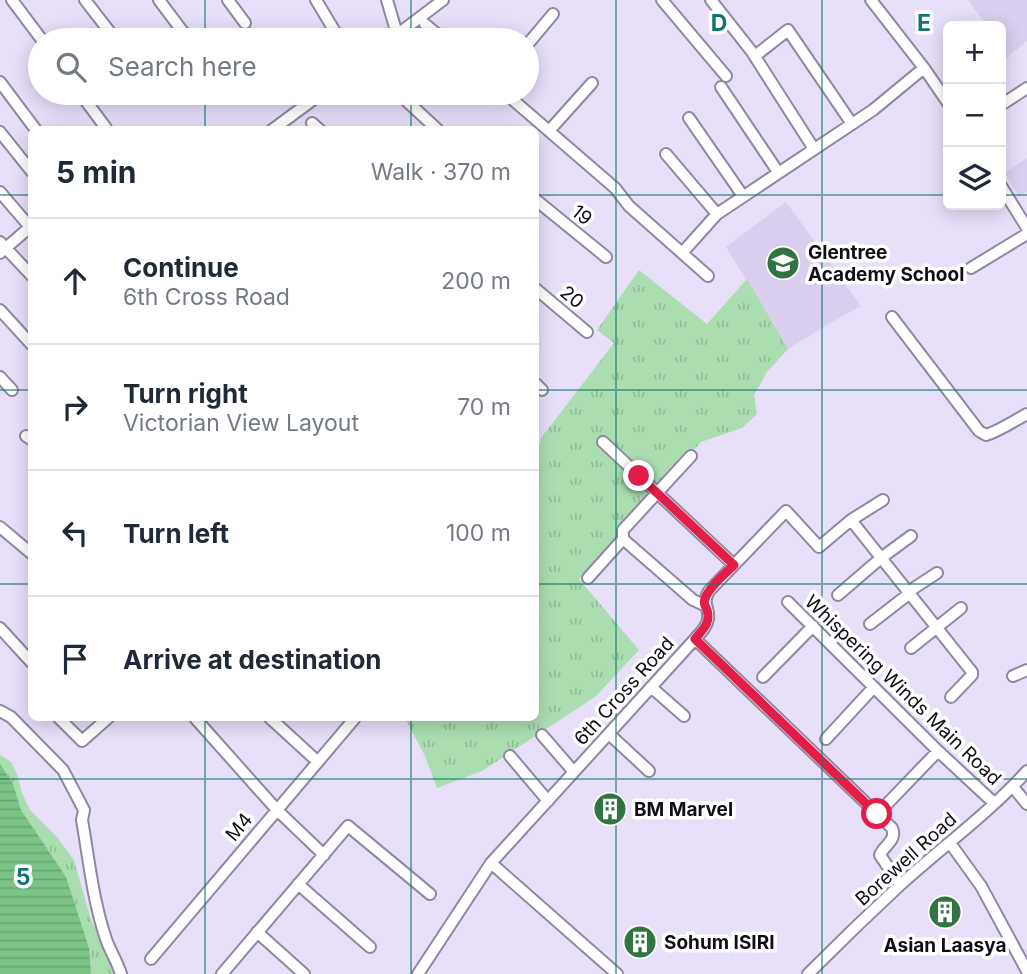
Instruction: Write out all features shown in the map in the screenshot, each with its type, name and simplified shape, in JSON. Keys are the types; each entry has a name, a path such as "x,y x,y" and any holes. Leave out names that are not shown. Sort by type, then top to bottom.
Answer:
{"street":[{"path":"12,0 33,28"},
{"path":"85,0 107,28"},
{"path":"159,0 179,28"},
{"path":"228,0 245,23"},
{"path":"316,0 334,28"},
{"path":"387,0 392,28"},
{"path":"405,28 443,0"},
{"path":"662,0 726,76"},
{"path":"711,0 755,56 814,149"},
{"path":"871,0 943,96"},
{"path":"539,31 553,14"},
{"path":"425,24 430,28"},
{"path":"755,56 788,30 852,124"},
{"path":"682,253 717,214 873,110 924,68"},
{"path":"0,82 33,126"},
{"path":"549,131 592,83"},
{"path":"720,87 778,172"},
{"path":"1006,102 1027,88"},
{"path":"89,105 105,126"},
{"path":"277,126 306,105"},
{"path":"411,105 434,126"},
{"path":"519,105 615,188 629,206 708,276"},
{"path":"689,118 743,196"},
{"path":"0,132 28,167"},
{"path":"666,154 717,214"},
{"path":"0,192 28,225"},
{"path":"1006,194 1027,228"},
{"name":"19","path":"539,202 606,257"},
{"path":"28,230 2,248 28,272"},
{"path":"971,268 1027,234"},
{"name":"20","path":"539,292 587,332"},
{"path":"0,310 28,341"},
{"path":"892,317 979,431 986,435 993,433 1027,414"},
{"path":"0,377 12,390"},
{"path":"603,442 734,565"},
{"path":"588,578 623,539 623,530 691,456"},
{"path":"695,639 709,618 704,605 709,591 786,511 819,547 851,520 883,500"},
{"path":"851,520 972,672 951,697"},
{"path":"0,527 28,551"},
{"path":"838,595 911,536"},
{"path":"623,539 693,600 704,605"},
{"path":"870,624 937,573"},
{"name":"Whispering Winds Main Road","path":"788,602 994,803"},
{"path":"911,649 961,608"},
{"path":"763,677 813,626"},
{"path":"0,628 28,659"},
{"name":"6th Cross Road","path":"418,974 491,863 695,639 892,828 893,838 880,855 900,885"},
{"path":"1013,676 1027,670"},
{"path":"652,687 684,716"},
{"path":"826,739 874,687"},
{"path":"0,711 11,717 63,770 84,810 82,820 94,897 107,942 121,974"},
{"path":"62,721 81,741 105,721"},
{"path":"198,721 277,810 324,855"},
{"path":"273,721 318,762"},
{"name":"M4","path":"151,960 352,721"},
{"path":"609,734 649,771"},
{"path":"542,735 574,772"},
{"path":"887,804 938,751"},
{"path":"510,756 548,801"},
{"name":"Borewell Road","path":"808,974 900,885 1013,787 1027,771"},
{"path":"1013,787 1027,804"},
{"path":"222,974 348,826 430,894"},
{"path":"950,843 986,895 1027,971"},
{"path":"491,863 617,974"},
{"path":"298,884 370,947"},
{"path":"257,932 304,974"}],"shaded area":[{"path":"968,0 1027,0 1027,41 1006,59 1006,21 983,21"},
{"path":"1027,158 1027,192 1019,196 1006,172"},
{"name":"Glentree Academy School","path":"786,202 861,306 788,349 726,247"},
{"path":"0,764 13,784 21,810 66,877 89,948 91,974 0,974"}],"green space":[{"path":"639,270 707,324 747,279 788,349 767,372 754,395 757,414 742,428 701,442 579,579 639,650 595,697 482,771 437,788 425,756 407,721 539,721 539,448 541,438 614,343 597,330"},
{"path":"0,755 11,762 30,810 57,837 74,860 91,920 116,967 117,974 0,974"}],"place":[{"name":"Glentree Academy School","path":"783,263"},
{"name":"BM Marvel","path":"610,809"},
{"name":"Asian Laasya","path":"945,912"},
{"name":"Sohum ISIRI","path":"640,942"}],"route":[{"path":"639,476 734,565 705,598 704,605 709,618 695,639 877,814"}]}
